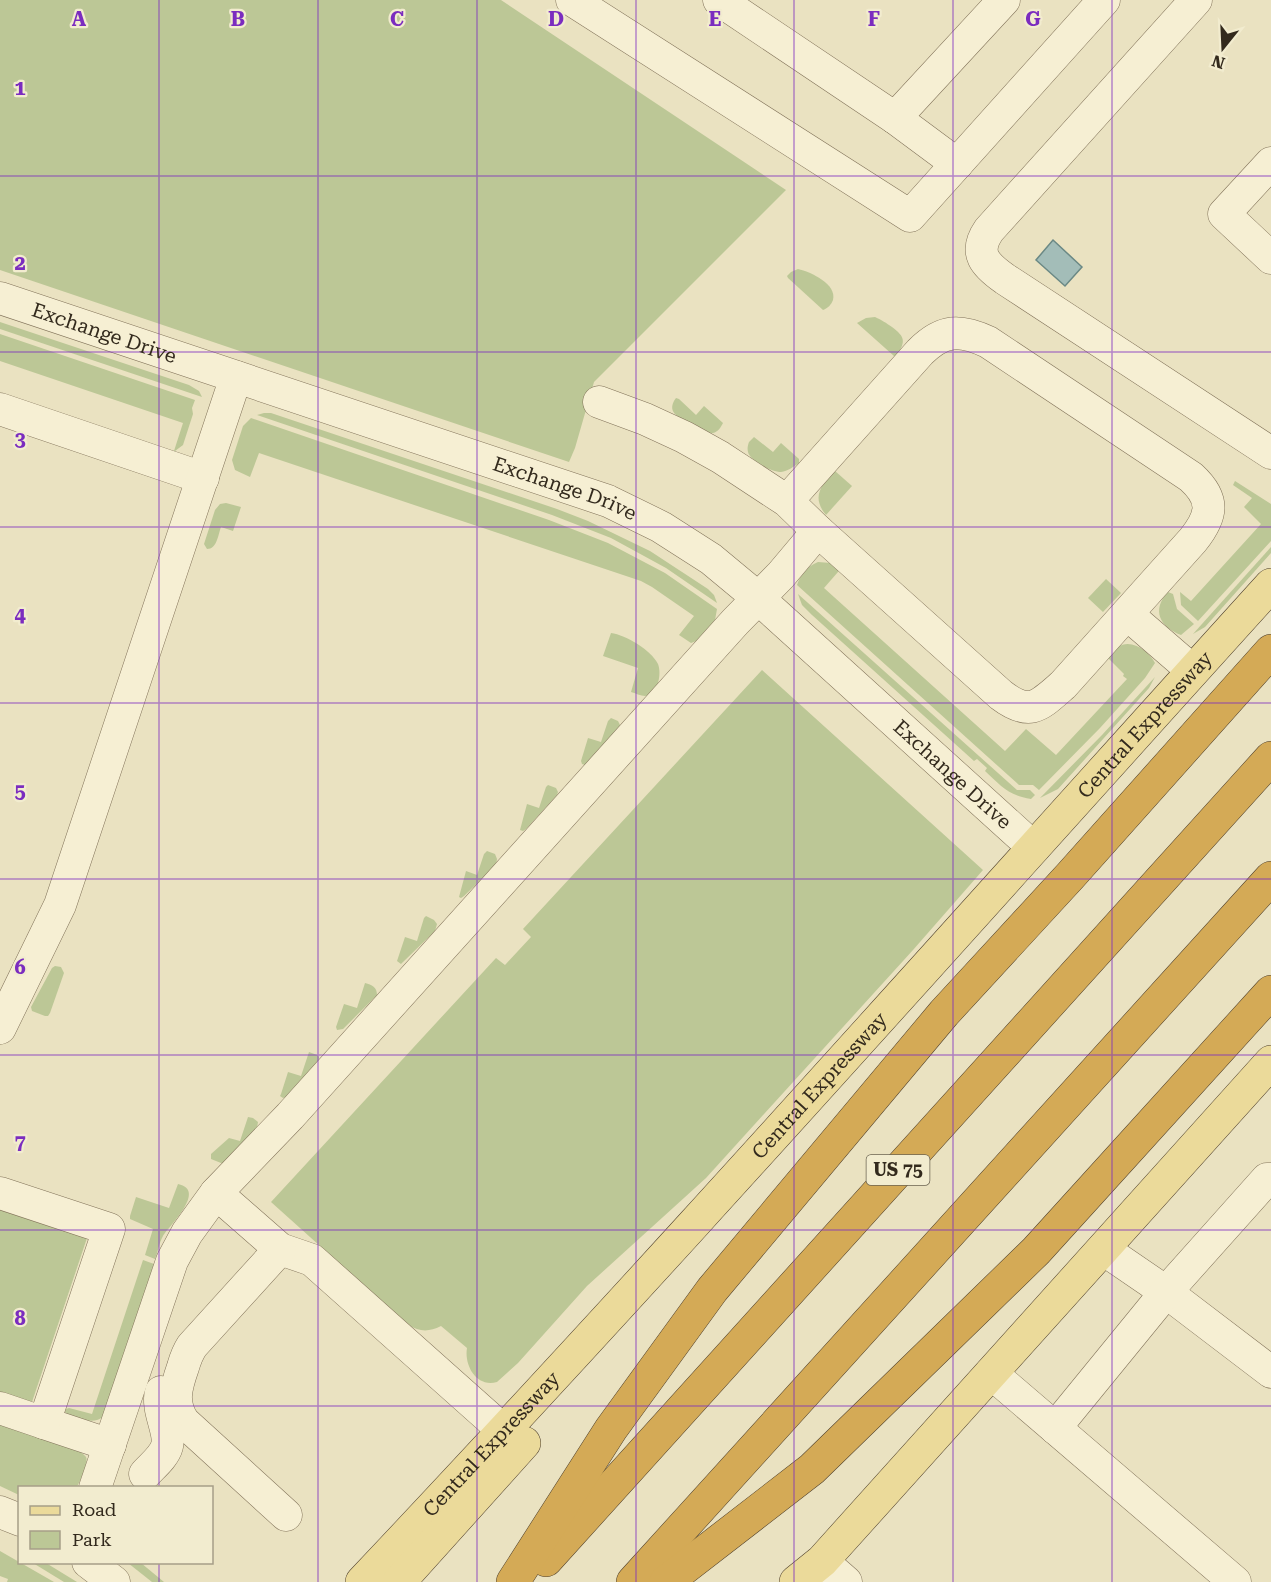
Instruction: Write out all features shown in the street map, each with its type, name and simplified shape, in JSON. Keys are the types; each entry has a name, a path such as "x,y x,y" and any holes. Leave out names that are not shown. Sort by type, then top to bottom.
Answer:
{"highway":[{"path":"513,1582 611,1429 712,1290 944,1013 1271,651"},
{"name":"US 75","path":"526,1582 1271,758"},
{"path":"633,1582 1271,878"},
{"path":"666,1582 812,1469 1036,1251 1271,992"}],"main road":[{"name":"Central Expressway","path":"362,1582 534,1399 844,1060 1271,585"},
{"path":"796,1582 822,1561 1271,1062"},
{"path":"399,1582 525,1442 534,1399"}],"street":[{"path":"572,0 910,216 1104,0"},
{"path":"719,0 895,118 957,164"},
{"path":"895,118 1004,0"},
{"path":"1196,0 989,230 983,238 982,256 987,265 1005,279 1271,453"},
{"path":"1271,163 1224,214 1271,258"},
{"name":"Exchange Drive","path":"0,298 608,501 661,527 711,559 758,598 1034,848"},
{"path":"599,402 684,437 720,457 787,501 1001,695 1023,707 1031,707 1048,698 1063,685 1193,540 1206,522 1208,507 1203,488 1191,477 988,342 972,335 956,333 935,338 927,344 787,501"},
{"path":"0,1028 60,905 237,377"},
{"path":"0,409 203,478"},
{"path":"96,1486 172,1261 187,1233 216,1192 290,1116 735,622 781,575 818,531"},
{"path":"1127,614 1193,671"},
{"path":"1055,1428 1166,1292 1268,1179 1271,1179"},
{"path":"216,1192 273,1244 312,1260 504,1431"},
{"path":"0,1193 109,1229 44,1423"},
{"path":"145,1474 162,1455 167,1444 160,1396 180,1339 273,1244"},
{"path":"273,1244 189,1350 175,1396 176,1408 184,1422 286,1515"},
{"path":"1103,1249 1166,1292 1271,1371"},
{"path":"991,1373 1235,1582"},
{"path":"0,1408 110,1445"},
{"path":"0,1512 18,1519"},
{"path":"822,1561 846,1582"},
{"path":"89,1564 114,1582"}],"green space":[{"path":"0,0 501,0 786,190 594,382 569,462 0,270"},
{"path":"798,269 816,276 831,289 833,300 828,307 823,310 788,278 791,272"},
{"path":"875,317 892,327 902,337 903,343 897,355 894,356 857,323 866,318"},
{"path":"0,322 189,385 199,391 202,397 0,329"},
{"path":"0,334 195,400 183,445 174,451 183,423 0,361"},
{"path":"676,398 696,415 704,406 723,423 715,432 708,433 676,415 672,408"},
{"path":"271,413 588,521 650,551 708,589 714,595 717,603 666,568 611,538 552,515 257,415"},
{"path":"251,418 549,520 608,543 665,573 717,609 715,620 699,640 691,643 679,635 694,616 641,581 259,453 250,477 235,470 232,460 243,426"},
{"path":"754,437 773,452 781,443 799,459 799,463 781,472 762,465 748,452 749,442"},
{"path":"835,471 852,486 826,515 819,502 820,491"},
{"path":"1235,481 1271,504 1271,541 1198,621 1181,605 1180,592 1191,601 1261,524 1244,507 1252,498 1233,485"},
{"path":"226,503 241,507 233,531 221,527 215,544 207,549 204,544 215,510 220,504"},
{"path":"1271,547 1271,553 1205,627 1193,634"},
{"path":"818,562 831,563 839,569 824,588 1005,751 1026,729 1056,755 1127,679 1108,658 1118,647 1128,644 1139,647 1149,654 1155,663 1145,678 1100,728 1039,790 1033,785 1019,785 797,585 804,571"},
{"path":"1106,579 1121,593 1103,612 1088,598"},
{"path":"1168,592 1173,594 1177,609 1194,624 1181,635 1163,623 1160,617 1160,605"},
{"path":"798,594 1017,790 1030,790 1035,795 1031,799 1023,798 1000,785 985,771 987,768 977,759 974,761 812,615 802,605"},
{"path":"611,633 637,644 655,659 658,664 658,683 649,695 643,696 631,692 638,668 603,656"},
{"path":"762,670 983,870 706,1178 587,1286 518,1363 497,1382 483,1382 473,1374 470,1368 467,1361 467,1348 441,1326 424,1330 408,1325 271,1202 496,958 505,965 531,937 523,929"},
{"path":"1155,677 1149,688 1058,789 1040,798 1102,735"},
{"path":"611,718 618,721 619,729 585,765 582,764 588,738 601,742"},
{"path":"548,785 556,788 557,795 526,829 520,830 527,804 539,808"},
{"path":"487,851 495,854 496,865 464,896 459,897 466,871 477,875"},
{"path":"426,916 437,924 435,931 401,964 397,961 405,937 417,941"},
{"path":"55,966 61,967 64,973 50,1013 45,1016 32,1011 31,1007"},
{"path":"365,983 374,987 377,995 343,1029 337,1030 344,1004 357,1008"},
{"path":"309,1052 319,1057 318,1063 283,1098 280,1096 288,1072 301,1076"},
{"path":"248,1117 258,1122 257,1128 224,1163 211,1159 211,1154 229,1138 240,1141"},
{"path":"178,1184 186,1188 189,1193 188,1200 163,1236 155,1259 145,1255 153,1229 130,1219 130,1216 136,1197 169,1208"},
{"path":"0,1210 87,1238 32,1402 0,1392"},
{"path":"143,1260 154,1264 104,1416 91,1421 67,1414 66,1409 69,1408 92,1414"},
{"path":"0,1424 78,1450 87,1460 77,1486 18,1486 18,1495 0,1486"},
{"path":"0,1551 18,1561 18,1564 23,1564 54,1582 7,1582 8,1579 0,1576"},
{"path":"35,1564 48,1564 77,1582 64,1582"},
{"path":"129,1564 142,1564 164,1582 152,1582"}],"water":[{"path":"1053,240 1082,267 1065,286 1036,260"}]}
